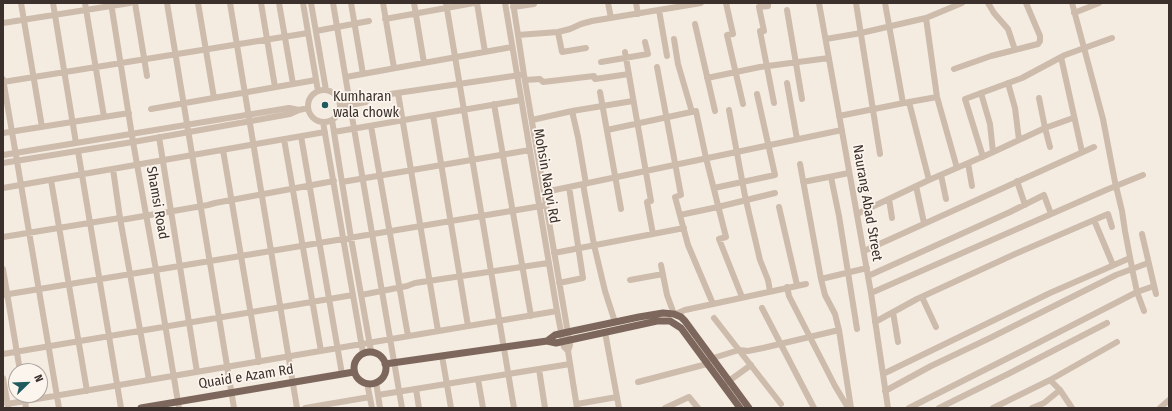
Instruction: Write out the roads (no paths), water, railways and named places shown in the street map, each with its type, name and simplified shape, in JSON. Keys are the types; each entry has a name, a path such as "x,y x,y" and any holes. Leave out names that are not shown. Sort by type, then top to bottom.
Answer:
{"main road":[{"path":"547,341 555,335 565,332 663,313 674,314 681,317 685,321 713,358 740,408"},
{"path":"385,364 547,341 556,343 657,321 670,321 681,328 706,362 749,408"},
{"path":"371,351 380,356 385,364 384,374 382,378 376,382 367,383 362,381 357,378 354,372 357,357 363,353 371,351"},
{"name":"Quaid e Azam Rd","path":"141,408 178,405 232,392 354,372"}],"street":[{"path":"21,3 42,127"},
{"path":"53,3 76,143"},
{"path":"85,3 104,117"},
{"path":"3,24 86,10 112,4 130,3"},
{"path":"135,3 147,76"},
{"path":"167,3 234,408"},
{"path":"198,3 214,98"},
{"path":"230,3 251,121 297,408"},
{"path":"261,3 275,87"},
{"path":"279,3 293,84"},
{"path":"303,3 318,91"},
{"path":"311,3 326,90"},
{"path":"333,3 349,98"},
{"path":"351,3 363,74"},
{"path":"383,3 394,68"},
{"path":"414,3 424,63"},
{"path":"386,19 416,14 446,6 474,3"},
{"path":"478,3 485,52"},
{"name":"Mohsin Naqvi Rd","path":"505,3 512,47 522,77 532,120 545,192 566,340 570,346 568,351 577,406"},
{"path":"608,3 611,18"},
{"path":"636,3 638,14"},
{"path":"518,34 558,32 592,21 659,10 670,6 701,3"},
{"path":"726,3 733,34 727,35 743,104"},
{"path":"768,3 768,6 759,7 764,31 760,31 774,103"},
{"name":"Naurang Abad Street","path":"819,3 867,268 888,408"},
{"path":"856,3 880,154"},
{"path":"885,3 903,103"},
{"path":"826,39 861,33 926,18 962,3"},
{"path":"988,3 994,13 1008,29 1015,50"},
{"path":"954,69 991,56 1038,44 1040,41 1040,36 1026,3"},
{"path":"1072,3 1103,119 1132,268 1144,311"},
{"path":"1074,12 1099,3"},
{"name":"Shamsi Road","path":"112,4 133,142 166,327 178,405"},
{"path":"513,5 534,4"},
{"name":"Mohsin Naqvi Rd","path":"513,5 518,34 522,77 521,100 557,311 565,332"},
{"path":"446,6 514,408"},
{"path":"659,10 667,56"},
{"path":"787,10 802,99"},
{"path":"926,18 937,97 957,168"},
{"path":"316,31 369,21"},
{"path":"695,24 715,111"},
{"path":"558,32 562,52 586,48"},
{"path":"59,408 3,81 308,33"},
{"path":"983,157 966,98 1022,78 1061,57 1112,38"},
{"path":"674,39 678,64 692,112"},
{"path":"601,62 625,54 648,54 645,42"},
{"path":"346,77 512,47"},
{"path":"625,54 651,201 647,202 653,234"},
{"path":"1061,57 1082,152"},
{"path":"707,78 766,66 829,58"},
{"path":"657,67 681,195 675,197 688,245 713,304"},
{"path":"339,100 363,95 370,97 459,84 522,77 540,79 543,82 594,76 595,79 629,74"},
{"path":"151,108 316,80"},
{"path":"788,83 797,139"},
{"path":"1008,83 1015,108 1019,140"},
{"path":"326,90 334,93 339,100 339,111 332,120 323,122 315,119 308,108 310,98 318,91 326,90"},
{"path":"600,92 621,209"},
{"path":"398,93 438,331"},
{"path":"981,93 990,124 993,152"},
{"path":"714,188 774,174 757,94"},
{"path":"340,107 366,102 370,97"},
{"path":"839,116 937,97"},
{"path":"1039,98 1050,147"},
{"path":"334,132 521,100"},
{"path":"532,120 572,111 633,101"},
{"path":"910,102 929,180"},
{"path":"494,104 531,316"},
{"path":"350,105 402,408"},
{"path":"3,155 249,114 289,108 299,110"},
{"path":"3,163 290,114 308,108"},
{"path":"729,110 746,200 760,260 768,280 770,291"},
{"path":"572,111 578,137 594,245 605,291 615,322"},
{"path":"607,130 696,112 726,237 719,239 742,297"},
{"path":"3,133 129,113"},
{"path":"433,115 468,326"},
{"path":"857,214 1045,128 1074,118"},
{"path":"332,120 371,351"},
{"path":"323,122 363,353"},
{"path":"371,126 408,336"},
{"path":"545,192 842,130"},
{"path":"3,188 325,132"},
{"path":"301,136 342,374"},
{"path":"159,137 197,372"},
{"path":"284,139 321,351"},
{"path":"864,251 1094,147"},
{"path":"223,150 259,362"},
{"path":"342,182 530,150"},
{"path":"78,151 121,408"},
{"path":"968,163 972,186"},
{"path":"800,164 821,280 825,295 835,314 839,330 851,408"},
{"path":"113,169 120,219 149,380"},
{"path":"803,182 849,173"},
{"path":"942,175 946,199"},
{"path":"871,293 1143,175"},
{"path":"831,177 839,216 857,329"},
{"path":"51,180 87,391"},
{"path":"3,237 90,223 147,216 334,181"},
{"path":"1017,181 1025,204"},
{"path":"916,186 924,223"},
{"path":"559,283 583,278 569,187"},
{"path":"680,215 775,193"},
{"path":"868,276 1010,212 1044,195 1051,214"},
{"path":"889,199 892,218"},
{"path":"5,294 99,280 547,204"},
{"path":"778,207 797,285"},
{"path":"875,322 922,297 1015,254 1108,214 1112,227"},
{"path":"1094,220 1113,265"},
{"path":"554,253 684,228"},
{"path":"1142,234 1156,294"},
{"path":"883,374 1050,293 1130,258"},
{"path":"361,295 400,288 415,283 548,263"},
{"path":"885,391 931,366 1116,275 1148,263"},
{"path":"660,265 667,295 674,314 685,310 742,297 806,284"},
{"path":"3,268 5,294 19,363"},
{"path":"821,280 867,268"},
{"path":"630,280 663,274"},
{"path":"909,408 1138,292 1154,286"},
{"path":"787,287 789,296 836,386 847,406 851,408"},
{"path":"3,354 353,295"},
{"path":"922,297 936,327"},
{"path":"762,308 814,408"},
{"path":"48,397 557,311"},
{"path":"893,312 898,342"},
{"path":"714,318 781,404"},
{"path":"939,408 1107,324"},
{"path":"638,382 706,362 713,358 739,350 748,351 839,330"},
{"path":"605,332 619,408"},
{"path":"993,408 1050,380 1117,342"},
{"path":"442,356 451,408"},
{"path":"378,395 570,364"},
{"path":"726,383 751,365"},
{"path":"539,369 545,408"},
{"path":"3,378 8,406"},
{"path":"478,379 483,408"},
{"path":"1050,380 1060,390 1072,408"},
{"path":"376,382 380,408"},
{"path":"367,383 372,408"},
{"path":"416,389 419,408"},
{"path":"1032,408 1044,403 1060,390"},
{"path":"577,406 617,396"},
{"path":"305,408 346,405 370,397"},
{"path":"665,408 689,397 698,408"},
{"path":"1160,408 1169,400"}],"place":[{"name":"Kumharan wala chowk","path":"325,105"}]}
